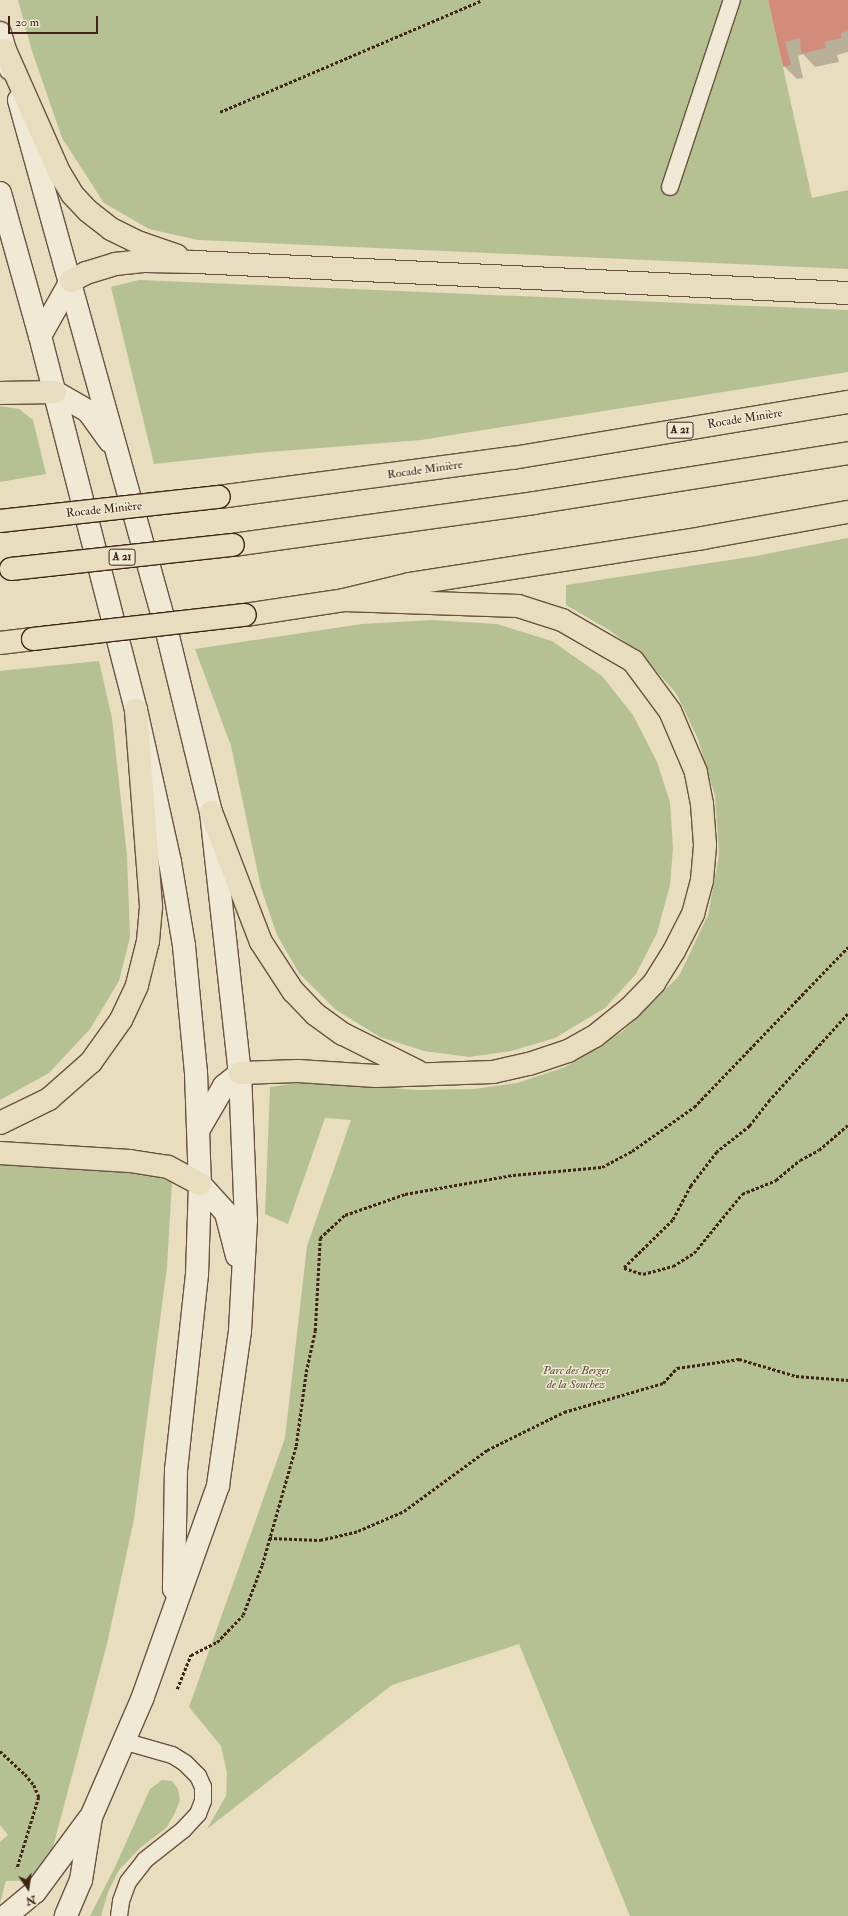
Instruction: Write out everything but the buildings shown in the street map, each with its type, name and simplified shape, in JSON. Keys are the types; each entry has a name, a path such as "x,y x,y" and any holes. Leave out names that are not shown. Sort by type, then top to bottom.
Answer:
{"highway":[{"path":"3,41 59,172 72,194 88,211 111,229 140,243 195,262"},
{"path":"71,281 86,273 115,264 146,261 195,262 848,293"},
{"path":"0,393 55,392"},
{"name":"Rocade Minière","path":"0,521 219,497 513,458 848,402"},
{"name":"A 21","path":"5,570 233,545 534,503 848,453"},
{"path":"0,642 245,615 344,600 410,584 680,542 848,512"},
{"path":"240,1073 298,1071 376,1076 420,1073 493,1072 529,1064 568,1051 595,1036 630,1008 654,983 674,951 693,914 702,880 705,845 702,804 696,772 670,711 633,661 602,641 562,620 518,606 344,600"},
{"path":"0,1123 49,1099 91,1062 121,1020 137,985 148,941 151,906 136,710"},
{"path":"211,812 261,942 293,992 315,1014 344,1034 420,1073"},
{"path":"0,1153 130,1161 168,1167 200,1184"}],"main road":[{"path":"3,41 71,281 187,706 211,812 240,1073 246,1220 239,1339 218,1486 174,1606 143,1697 91,1817 81,1880 66,1916"},
{"path":"0,193 55,392 136,710 170,862 184,946 199,1129 200,1184 197,1274 176,1470 174,1606"},
{"path":"40,336 71,281"},
{"path":"55,392 88,411 116,450"},
{"path":"199,1129 224,1086 240,1073"},
{"path":"200,1184 226,1213 243,1276"},
{"path":"6,1916 35,1892 91,1817"}],"lane":[{"path":"670,187 732,0"},
{"path":"119,1916 121,1901 128,1882 145,1860 183,1830 198,1814 203,1801 203,1787 198,1776 185,1763 172,1755 123,1741"}],"path":[{"path":"220,112 482,0"},
{"path":"176,1690 191,1655 218,1642 243,1615 269,1538 296,1446 306,1372 315,1331 320,1238 345,1215 405,1194 513,1175 602,1167 632,1151 694,1108 848,947"},
{"path":"848,1014 770,1100 750,1126 717,1152 691,1186 673,1220 624,1268 643,1274 673,1266 694,1253 742,1194 776,1180 800,1160 819,1150 848,1125"},
{"path":"269,1538 320,1540 358,1532 404,1511 487,1450 564,1412 663,1383 677,1368 738,1360 796,1376 848,1380"},
{"path":"0,1751 25,1774 34,1785 39,1797 14,1876"}],"green space":[{"path":"18,0 768,0 812,198 848,190 848,269 198,240 149,229 104,203 62,138 32,51"},
{"path":"139,280 848,310 848,372 421,440 256,453 154,464 111,287"},
{"path":"0,406 19,409 33,420 46,474 0,482"},
{"name":"Parc des Berges de la Souchez","path":"848,538 848,1916 630,1916 519,1644 392,1685 207,1829 226,1796 227,1773 221,1746 189,1707 285,1438 307,1246 351,1120 325,1118 288,1224 265,1214 270,1087 305,1082 417,1090 474,1089 517,1083 565,1067 623,1031 679,976 708,915 719,855 715,796 698,739 676,693 641,654 609,630 566,605 566,585 756,556"},
{"path":"432,620 497,624 552,641 602,676 633,715 657,762 670,802 673,848 670,885 657,933 636,974 605,1008 555,1038 511,1051 469,1057 424,1051 380,1037 336,1010 299,973 277,935 261,888 231,746 195,649 362,624"},
{"path":"99,661 112,718 127,856 130,937 119,981 90,1029 49,1073 0,1100 0,671"},
{"path":"0,1163 137,1171 172,1182 167,1267 134,1519 107,1644 53,1847 31,1881 6,1881 0,1903 0,1842 8,1835 0,1825"},
{"path":"162,1780 172,1781 178,1789 180,1800 174,1815 166,1828 140,1848 119,1870 108,1892 101,1916 90,1916 115,1867 150,1789"}]}
